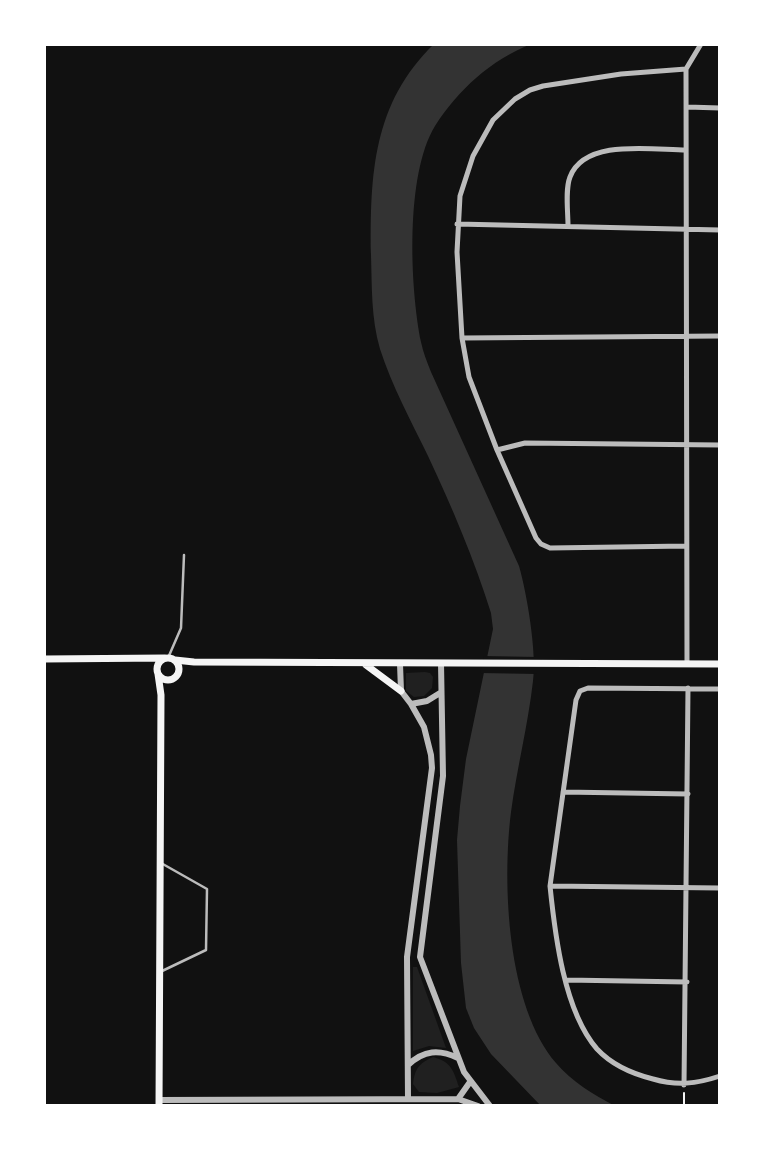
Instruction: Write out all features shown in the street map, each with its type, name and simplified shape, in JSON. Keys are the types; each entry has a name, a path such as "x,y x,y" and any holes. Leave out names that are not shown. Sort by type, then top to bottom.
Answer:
{"main road":[{"path":"44,659 366,664 720,664"},
{"path":"144,659 158,670 164,679 172,679"},
{"path":"158,670 169,659"},
{"path":"169,659 179,671"},
{"path":"161,695 179,671 194,662"},
{"path":"366,664 401,691"},
{"path":"158,670 161,695 159,1103"}],"street":[{"path":"687,664 686,69 701,44"},
{"path":"686,69 621,74 543,86 515,99 494,120 473,156 460,196 457,224 462,338 469,377 497,450 536,538 550,548 687,546"},
{"path":"687,107 720,108"},
{"path":"568,226 568,179 581,162 595,152 686,150"},
{"path":"457,224 720,230"},
{"path":"462,338 720,336"},
{"path":"497,450 525,443 720,444"},
{"path":"441,663 443,776 420,957 458,1058 470,1082 490,1106"},
{"path":"400,664 401,691 411,704 428,739 432,768 407,957 408,1099"},
{"path":"720,688 588,688 580,691 576,700 550,886 566,980 581,1023 598,1049 639,1076 684,1085 720,1076"},
{"path":"684,1085 688,688"},
{"path":"411,704 427,701 440,693"},
{"path":"563,792 688,794"},
{"path":"550,886 720,888"},
{"path":"566,980 687,982"},
{"path":"408,1065 429,1052 458,1058"},
{"path":"458,1099 470,1082"},
{"path":"159,1103 337,1103 458,1099 478,1106"}],"lane":[{"path":"169,659 181,628 184,555"},
{"path":"160,972 206,950 207,889 161,863"}],"path":[{"path":"684,1085 684,1106"}],"shaded area":[{"path":"434,44 531,44 502,58 465,88 435,126 425,147 414,201 414,292 425,357 519,566 530,624 534,655 533,681 508,841 508,908 518,977 527,1010 540,1039 556,1063 576,1082 615,1106 541,1106 491,1054 474,1028 466,1008 461,963 457,840 466,759 493,629 491,613 454,514 385,363 375,326 372,291 372,196 379,141 398,90"},
{"path":"425,672 433,677 432,688 424,696 414,697 406,691 406,673"},
{"path":"413,967 417,967 446,1048 429,1046 413,1051"},
{"path":"433,1057 444,1061 450,1067 459,1087 437,1093 419,1092 413,1084 416,1071"}],"pier":[{"path":"484,656 537,657 537,674 480,673"}]}
